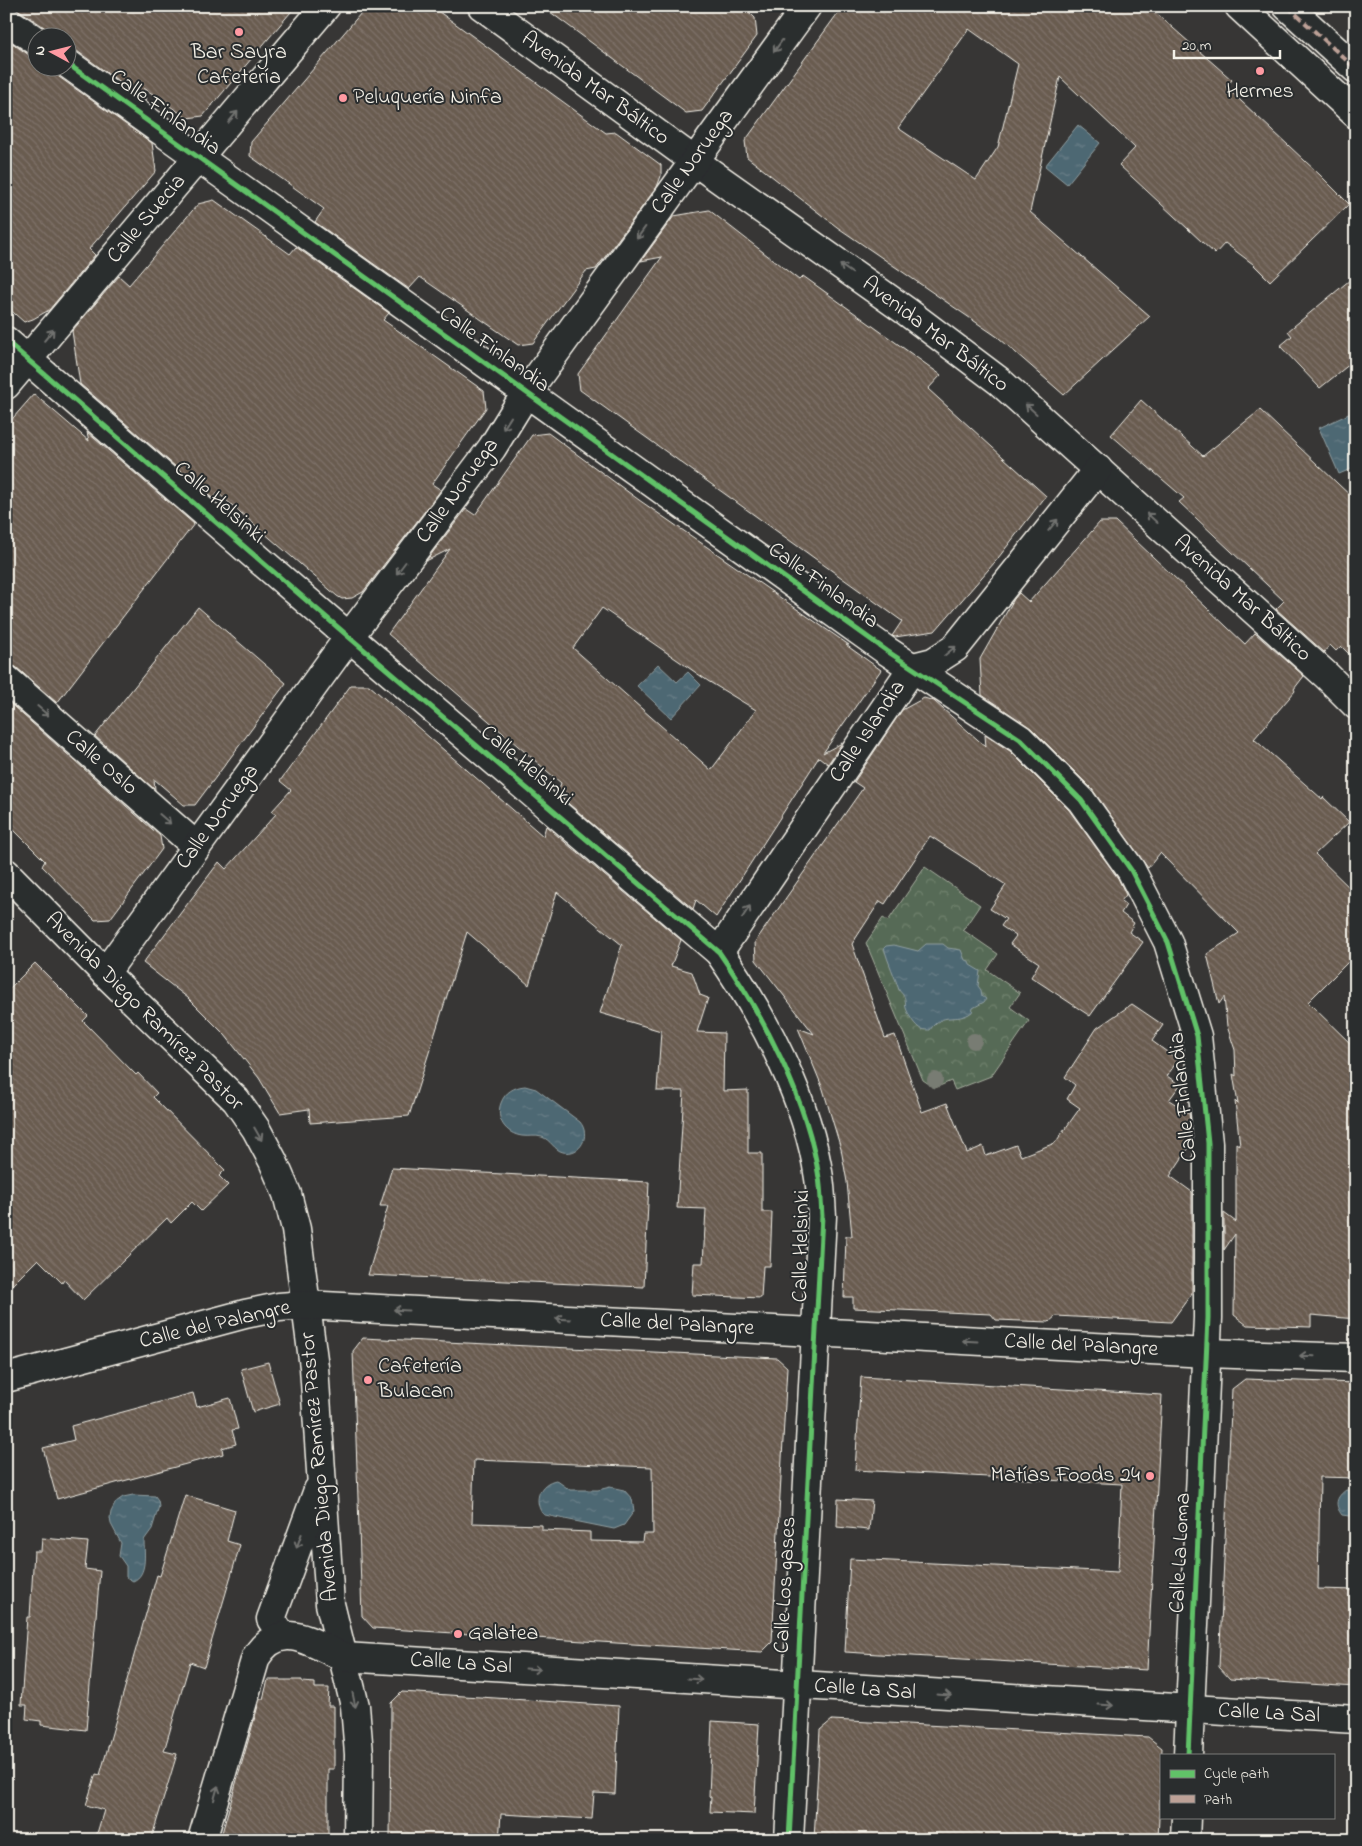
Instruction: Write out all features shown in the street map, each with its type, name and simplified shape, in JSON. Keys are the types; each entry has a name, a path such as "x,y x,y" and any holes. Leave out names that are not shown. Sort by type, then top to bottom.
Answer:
{"street":[{"name":"Calle Suecia","path":"6,385 326,6"},
{"name":"Avenida Mar Báltico","path":"482,6 906,311 999,381 1327,676 1356,705"},
{"path":"1239,6 1356,114"},
{"path":"1287,6 1356,69"},
{"name":"Calle Noruega","path":"105,973 349,637 492,448 526,393 694,160 797,10"},
{"path":"6,20 28,35"},
{"name":"Calle Finlandia","path":"78,71 887,651 1020,739 1081,800 1131,870 1168,942 1197,1036 1208,1143 1207,1353"},
{"name":"Calle Helsinki","path":"6,341 349,637 719,952 740,982 763,1021 797,1098 810,1138 819,1177 822,1216 815,1332"},
{"name":"Calle Islandia","path":"719,952 912,667 933,662 955,648 1098,469"},
{"name":"Calle Oslo","path":"6,679 196,846"},
{"name":"Avenida Diego Ramírez Pastor","path":"6,873 105,973 236,1100 256,1129 273,1161 287,1194 296,1229 314,1367 330,1604 355,1706 359,1754 358,1840"},
{"name":"Calle del Palangre","path":"6,1378 245,1314 279,1307 305,1305 1207,1353 1356,1358"},
{"name":"Calle Los gases","path":"789,1840 815,1332"},
{"name":"Calle La Loma","path":"1188,1754 1207,1353"},
{"path":"202,1840 256,1657 266,1644 282,1636 271,1619 322,1479"},
{"name":"Calle La Sal","path":"282,1636 304,1638 344,1657 1356,1719"},
{"path":"1185,1840 1186,1818"}],"green space":[{"path":"925,867 980,905 963,930 998,954 987,970 1020,993 1010,1007 1029,1021 991,1076 955,1090 951,1081 935,1088 923,1080 866,943 883,918 888,921"}],"water":[{"path":"1078,125 1100,143 1067,184 1045,166"},
{"path":"1351,413 1356,423 1356,467 1339,474 1319,428"},
{"path":"658,664 677,682 688,672 701,685 671,718 637,686"},
{"path":"926,944 943,944 948,948 961,950 965,960 969,961 970,965 980,971 978,986 982,996 986,999 973,1008 972,1012 961,1017 940,1020 930,1030 919,1028 909,1016 904,997 899,990 884,948 894,945 918,951"},
{"path":"525,1086 536,1089 580,1122 585,1133 579,1148 575,1151 563,1152 542,1137 516,1135 503,1125 500,1115 501,1103 510,1091"},
{"path":"556,1480 570,1490 598,1490 610,1487 624,1490 632,1499 634,1511 624,1525 614,1529 545,1515 539,1508 538,1497 546,1484"},
{"path":"1346,1490 1356,1491 1356,1517 1342,1515 1338,1508 1338,1498"},
{"path":"133,1495 155,1496 159,1506 152,1529 144,1540 143,1569 138,1578 133,1581 126,1577 126,1566 119,1556 121,1543 111,1524 110,1518 116,1502 123,1497"}],"building":[{"path":"13,6 296,6 203,116 187,118 144,88 146,101 78,52 78,28 46,28"},
{"path":"367,6 431,6 606,133 616,132 661,165 661,176 657,187 596,269 586,271 533,343 518,345 420,277 409,289 315,222 324,209 250,156 251,142"},
{"path":"542,6 743,6 755,18 757,36 702,111 686,113"},
{"path":"843,6 1148,6 1232,80 1226,87 1349,204 1270,281 1253,264 1225,243 1215,254 1119,165 1135,148 1060,77 1030,212 1150,316 1064,395 999,338 837,227 747,157 745,141","holes":["969,29 1018,64 998,147 976,180 898,128"]},
{"path":"6,39 28,54 28,78 60,78 152,143 156,171 89,249 95,255 49,310 24,322 6,306"},
{"path":"214,200 290,254 296,247 389,313 383,320 484,391 486,408 432,484 441,490 363,592 352,598 342,599 337,596 218,493 213,499 80,384 72,331 119,276 129,285 198,204"},
{"path":"709,210 799,280 803,276 941,375 928,389 1046,496 995,562 935,631 892,636 902,621 580,390 578,374 662,257 641,261 674,216"},
{"path":"1356,275 1356,359 1320,388 1280,346 1292,336 1288,331"},
{"path":"34,394 89,441 87,432 194,524 57,703 16,667 6,664 6,426"},
{"path":"1141,400 1203,456 1260,410 1356,501 1356,661 1341,646 1336,651 1330,645 1324,652 1276,609 1284,601 1179,502 1184,498 1111,435"},
{"path":"548,433 639,500 849,645 846,645 881,670 823,753 842,743 828,764 819,757 716,917 696,900 693,909 557,794 561,783 388,634 450,549 426,561 466,509 475,515 532,435","holes":["602,608 708,681 756,710 711,770 573,648"]},
{"path":"1100,522 1116,522 1245,644 1255,633 1304,676 1294,689 1295,691 1254,739 1322,799 1323,797 1349,822 1315,854 1356,894 1356,954 1308,1002 1356,1049 1356,1319 1311,1315 1311,1327 1247,1325 1234,1315 1235,1234 1224,1250 1224,1213 1236,1222 1236,1143 1240,1146 1235,1101 1238,1104 1233,1074 1236,1076 1235,1050 1227,1026 1224,997 1219,1004 1207,954 1239,933 1160,853 1148,868 1092,789 1031,728 982,695 980,659 1014,599 1019,593 1029,602"},
{"path":"198,607 286,683 195,805 184,805 154,779 155,790 95,736"},
{"path":"351,685 369,685 543,836 546,826 681,940 671,966 692,972 700,995 708,998 697,1032 724,1033 723,1091 748,1090 748,1153 762,1153 762,1212 772,1212 770,1266 763,1266 761,1298 692,1295 694,1263 703,1263 706,1209 677,1208 684,1091 657,1091 661,1031 600,1013 622,945 557,892 529,985 467,932 409,1116 310,1123 309,1109 280,1113 259,1078 225,1035 188,998 143,963 219,862 226,869 276,814 272,811 291,790 280,781"},
{"path":"924,698 934,701 986,747 985,735 1010,751 1069,810 1118,878 1126,895 1121,901 1126,905 1121,913 1134,923 1129,932 1143,942 1090,1016 1031,977 1039,963 1010,944 1016,936 1001,926 1006,919 990,909 1006,885 930,836 885,904 880,901 852,944 885,1038 895,1035 922,1112 947,1103 967,1153 983,1146 986,1156 1016,1145 1021,1156 1055,1143 1080,1108 1067,1099 1075,1085 1065,1077 1097,1028 1132,1004 1163,1025 1152,1041 1178,1060 1167,1076 1180,1085 1169,1100 1189,1113 1192,1143 1170,1176 1192,1192 1192,1293 1171,1322 1056,1316 1049,1322 996,1320 991,1314 853,1308 853,1297 844,1297 846,1236 852,1236 847,1182 841,1149 823,1089 798,1028 814,1034 756,960 755,942 863,788 854,782 902,710"},
{"path":"6,700 160,836 162,849 110,919 95,920 42,866 45,861 6,822"},
{"path":"35,963 88,1016 83,1021 136,1075 138,1073 157,1093 153,1097 225,1170 219,1176 228,1185 201,1211 192,1202 171,1223 167,1218 83,1300 64,1280 62,1283 38,1259 6,1291 6,992"},
{"path":"392,1168 649,1182 644,1287 368,1275 388,1206 380,1206"},
{"path":"363,1338 777,1358 787,1367 772,1642 762,1652 373,1628 362,1616 353,1351","holes":["474,1460 652,1467 653,1534 643,1534 642,1542 590,1541 590,1532 542,1530 542,1525 472,1523"]},
{"path":"268,1362 280,1404 253,1412 241,1369"},
{"path":"861,1377 1162,1395 1147,1670 845,1652 850,1559 1118,1572 1122,1484 855,1470"},
{"path":"1245,1379 1356,1383 1356,1478 1320,1477 1318,1589 1356,1590 1356,1687 1230,1679 1219,1667 1232,1389"},
{"path":"193,1393 197,1407 230,1398 238,1429 232,1430 236,1444 222,1448 223,1454 57,1499 43,1448 74,1440 71,1426"},
{"path":"185,1495 235,1510 227,1541 240,1545 204,1667 190,1662 164,1751 177,1754 151,1840 95,1840 104,1810 86,1805 96,1774 100,1775 157,1575 160,1576"},
{"path":"838,1499 872,1501 869,1530 837,1527"},
{"path":"42,1538 88,1542 85,1569 100,1571 86,1730 41,1725 41,1721 26,1719 27,1705 21,1705 27,1617 30,1617 34,1551 41,1551"},
{"path":"268,1680 302,1680 302,1682 315,1683 315,1688 329,1688 328,1706 334,1706 334,1769 328,1769 328,1840 220,1840 260,1699 263,1699"},
{"path":"402,1692 619,1706 615,1794 594,1793 592,1819 501,1814 499,1840 390,1840 391,1703"},
{"path":"832,1720 1148,1737 1162,1748 1162,1754 1160,1754 1158,1840 814,1840 820,1730"},
{"path":"712,1721 759,1724 754,1814 710,1812"}],"marked path":[{"path":"1287,6 1356,69"}],"cycle path":[{"path":"78,71 887,651 1020,739 1081,800 1131,870 1168,942 1197,1036 1208,1143 1208,1318 1188,1754"},
{"path":"6,341 349,637 719,952 752,1003 767,1031 794,1089 805,1119 819,1178 822,1216 789,1840"}],"place":[{"name":"Bar Sayra Cafetería","path":"239,32"},
{"name":"Hermes","path":"1260,71"},
{"name":"Peluquería Ninfa","path":"343,98"},
{"name":"Cafetería Bulacan","path":"368,1380"},
{"name":"Matías Foods 24","path":"1150,1476"},
{"name":"Galatea","path":"458,1634"}]}
